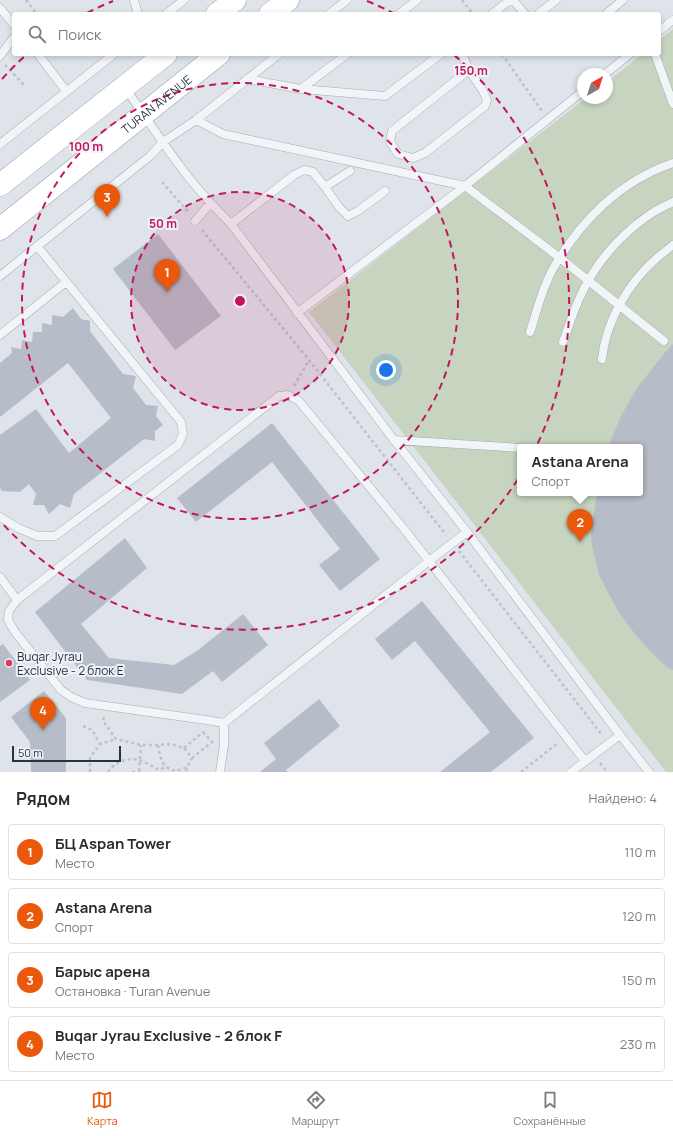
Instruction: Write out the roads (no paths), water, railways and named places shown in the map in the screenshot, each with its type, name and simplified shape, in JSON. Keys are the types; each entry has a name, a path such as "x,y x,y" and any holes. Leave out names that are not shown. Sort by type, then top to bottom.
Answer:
{"main road":[{"path":"220,12 235,0"},
{"path":"273,12 288,0"},
{"path":"0,185 163,56"},
{"name":"TURAN AVENUE","path":"0,229 216,56"}],"lane":[{"path":"134,0 137,12"},
{"path":"169,12 184,0"},
{"path":"332,12 347,0"},
{"path":"402,12 417,0"},
{"path":"495,12 510,0"},
{"path":"513,0 523,12"},
{"path":"541,12 556,0"},
{"path":"608,12 623,0"},
{"path":"0,8 12,23"},
{"path":"661,29 673,20"},
{"path":"0,56 12,41"},
{"path":"40,56 66,91"},
{"path":"0,144 111,56"},
{"path":"0,276 150,156 163,142 196,120 277,56"},
{"path":"301,89 344,56"},
{"path":"248,79 301,89 385,96 438,56"},
{"path":"463,56 469,70 483,91 487,100 485,106 425,153 413,158 398,154 390,142 392,131 469,70"},
{"path":"612,68 628,56"},
{"path":"656,56 673,104"},
{"path":"124,87 180,168 210,204 231,224 297,313 394,440 467,532 649,772"},
{"path":"297,313 465,186 577,96"},
{"path":"196,120 223,134 465,186 560,258 664,341"},
{"path":"530,332 545,286 552,270 573,237 587,221 627,185 673,163"},
{"path":"231,224 294,175 304,170 313,172 339,207 348,216 358,211 385,191"},
{"path":"325,188 350,171"},
{"path":"563,342 579,299 588,281 613,246 649,214 673,202"},
{"path":"195,221 210,204"},
{"path":"602,359 603,348 607,335 627,292 643,271 673,245"},
{"path":"0,517 18,528 37,536 55,536 178,445 183,434 181,422 37,246"},
{"path":"0,335 66,282"},
{"path":"467,532 428,561 224,723 85,703 71,697 61,690 15,632 8,620 9,610 17,600 279,396 288,395 299,401 404,529 428,561 585,761"},
{"path":"394,440 517,448"},
{"path":"0,577 17,600"},
{"path":"220,772 224,745 224,723"},
{"path":"571,772 620,735"}],"place":[{"name":"Барыс арена","path":"107,217"},
{"name":"БЦ Aspan Tower","path":"167,292"},
{"name":"Astana Arena","path":"580,542"},
{"name":"Buqar Jyrau Exclusive - 2 блок E","path":"9,663"},
{"name":"Buqar Jyrau Exclusive - 2 блок F","path":"43,730"}]}
